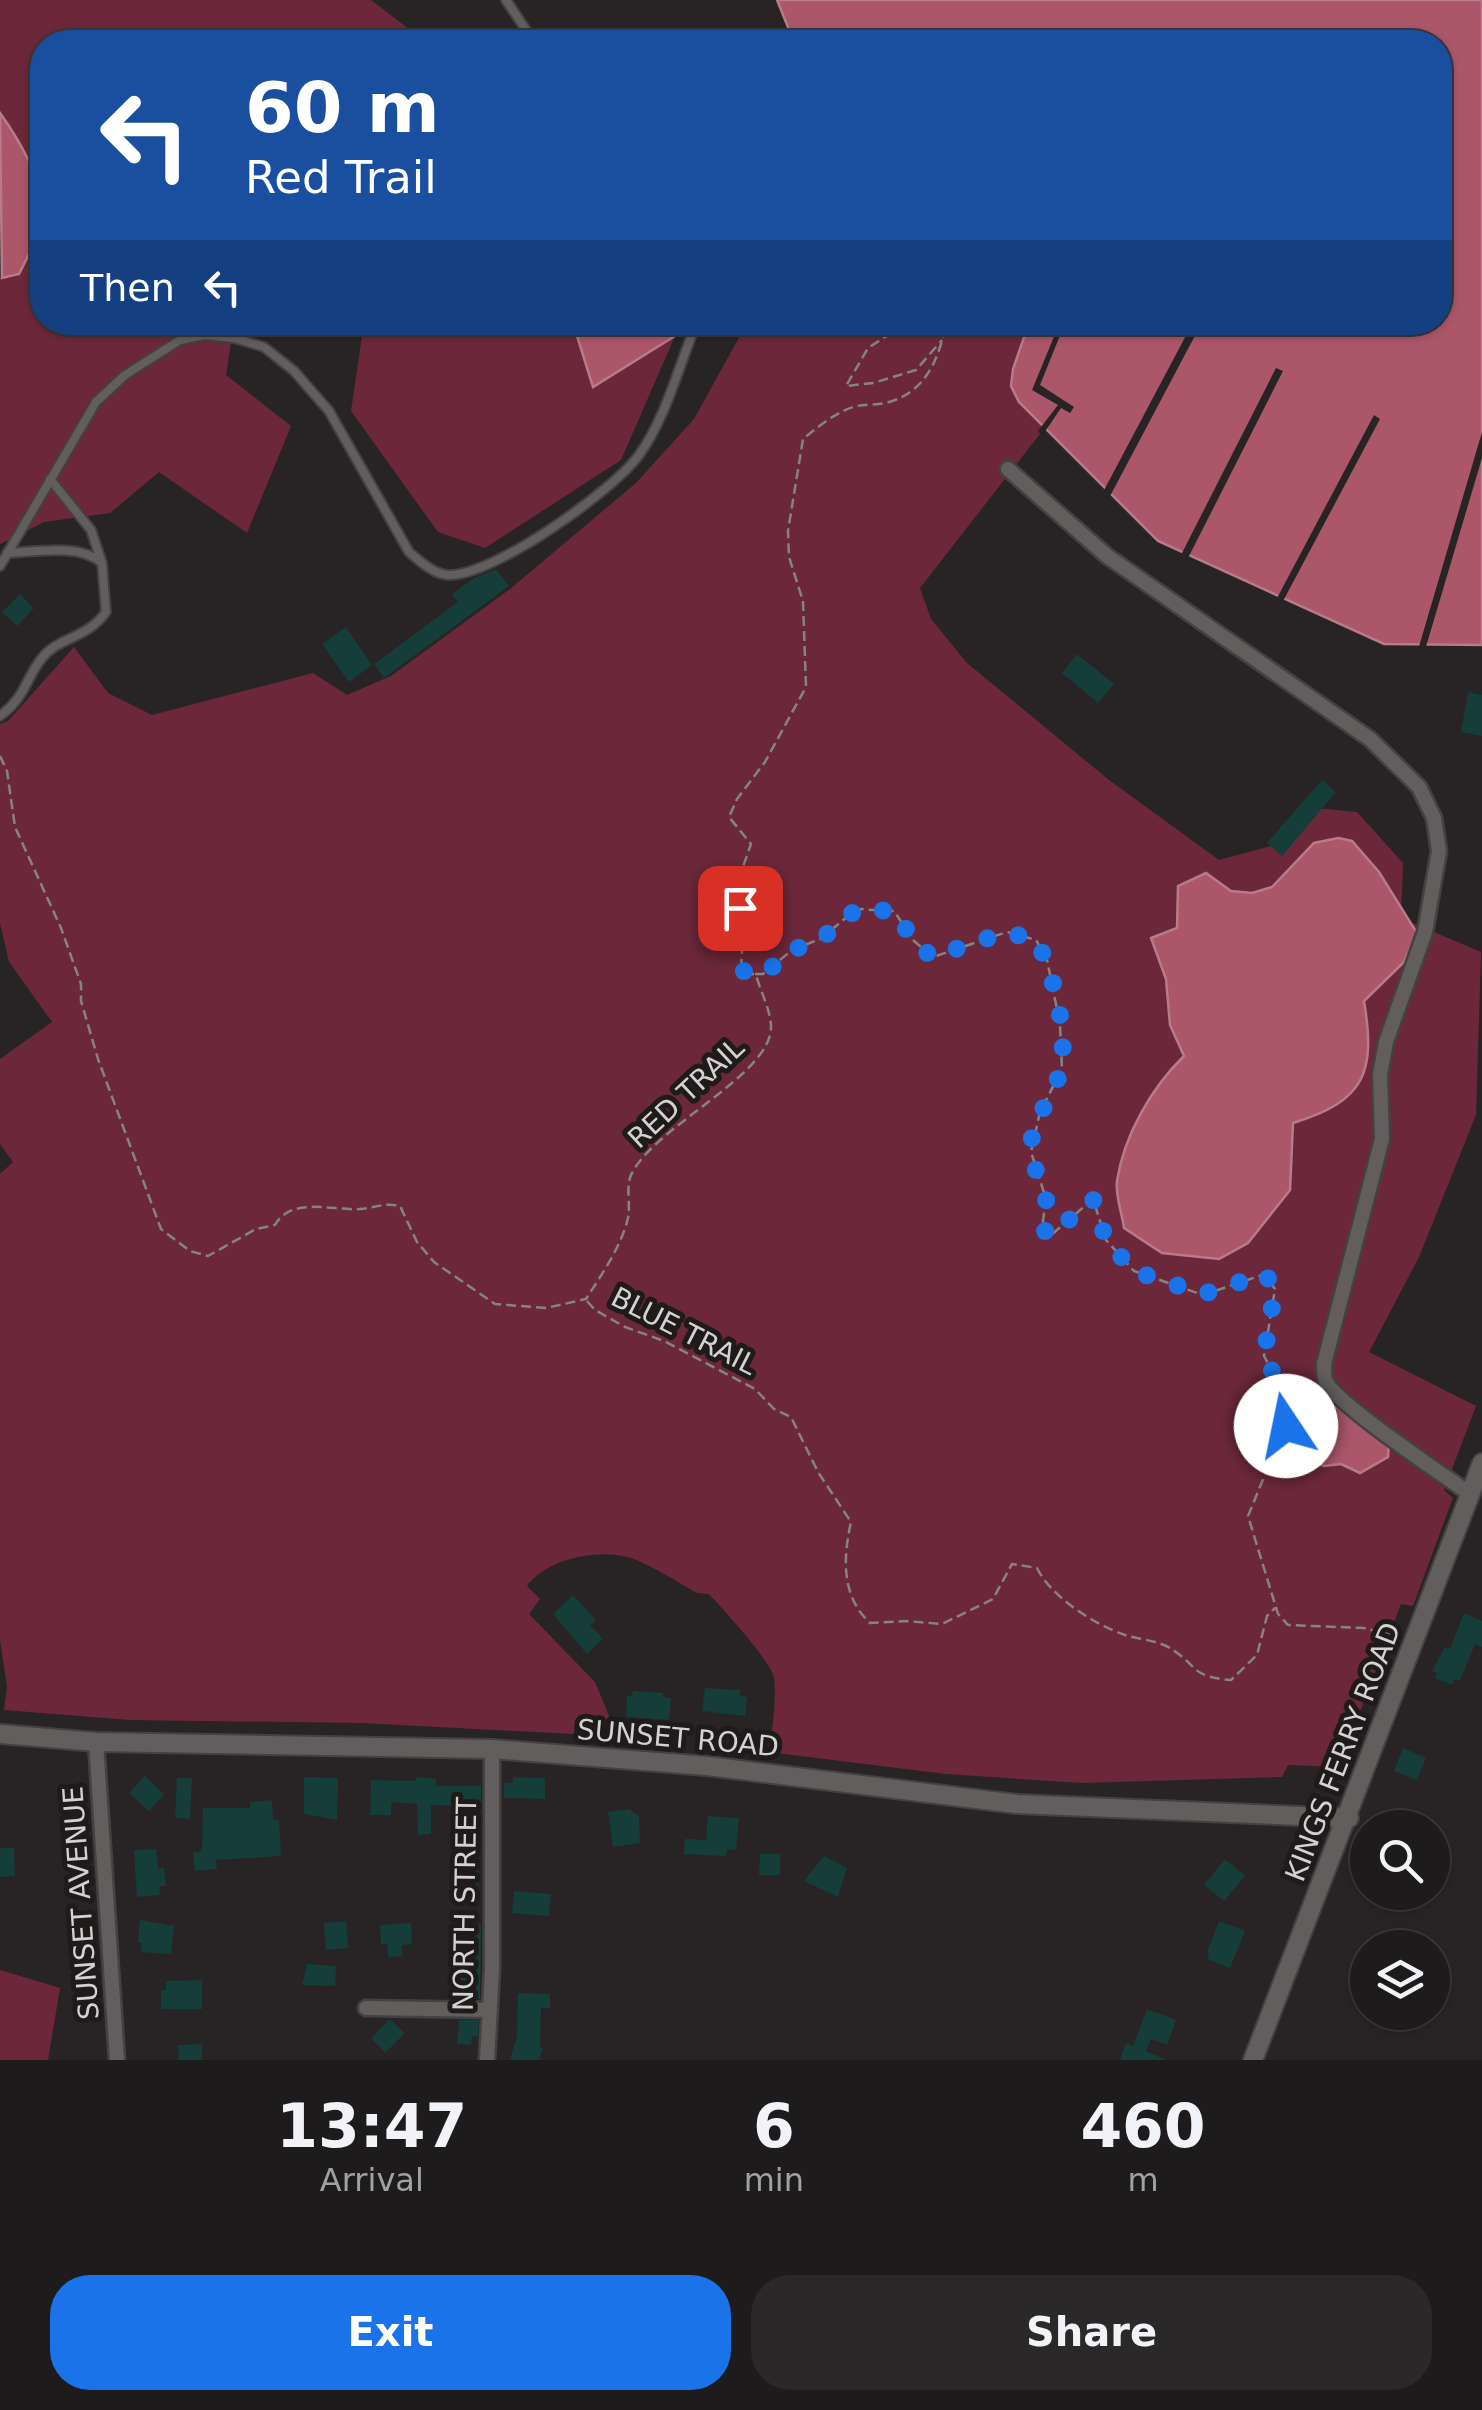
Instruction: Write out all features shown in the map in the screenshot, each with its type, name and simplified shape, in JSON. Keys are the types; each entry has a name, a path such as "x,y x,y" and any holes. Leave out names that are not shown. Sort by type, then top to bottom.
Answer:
{"street":[{"path":"1008,469 1108,556 1370,739 1419,787 1434,818 1439,851 1425,932 1386,1042 1380,1074 1382,1139 1324,1364 1324,1378 1332,1392 1470,1494"},
{"name":"KINGS FERRY ROAD","path":"1254,2060 1482,1463"},
{"name":"SUNSET ROAD","path":"0,1734 96,1742 492,1748 707,1766 1017,1804 1349,1818"},
{"name":"SUNSET AVENUE","path":"96,1742 117,2060"},
{"name":"NORTH STREET","path":"487,2060 492,1748"},
{"path":"366,2008 490,2010"}],"lane":[{"path":"506,0 526,30"},
{"path":"0,566 96,402 125,375 180,340 204,335 264,346 294,371 329,411 408,552 426,567 446,575 476,570 524,546 608,489 639,454 691,335"},
{"path":"0,716 30,682 40,659 52,648 95,628 106,612 102,563 91,530 50,478"},
{"path":"8,553 78,552 94,556 102,563"}],"path":[{"path":"888,335 868,348 846,386 872,384 916,370 944,335"},
{"name":"RED TRAIL","path":"586,1299 610,1263 628,1217 630,1175 674,1126 758,1061 771,1024 755,974 741,969 743,932 737,884 751,844 729,816 765,762 806,686 803,601 789,558 788,530 803,440 824,422 854,406 892,402 927,379 943,339"},
{"path":"0,756 7,771 15,827 62,928 82,984 81,1001 98,1058 161,1229 190,1251 208,1256 308,1206 360,1209 388,1203 400,1206 417,1242 434,1262 495,1304 546,1308 586,1299"},
{"path":"755,974 764,974 792,950 820,940 857,909 894,911 914,941 932,957 1006,932 1036,940 1048,960 1060,1024 1062,1068 1040,1112 1031,1152 1046,1199 1042,1228 1050,1236 1093,1199 1106,1240 1134,1271 1203,1294 1265,1274 1275,1289 1264,1356 1282,1389 1286,1426 1248,1516 1276,1607 1288,1625 1364,1628 1415,1641"},
{"name":"BLUE TRAIL","path":"586,1299 595,1310 624,1327 664,1341 755,1389 774,1409 792,1417 818,1472 851,1522 843,1558 854,1608 870,1623 906,1620 942,1624 993,1600 1012,1564 1038,1568 1043,1580 1062,1596 1118,1633 1170,1648 1206,1678 1231,1680 1257,1655 1267,1616 1276,1607"}],"shaded area":[{"path":"0,0 371,0 410,30 30,30 30,167 15,133 0,113"},
{"path":"777,0 1482,0 1482,645 1384,644 1158,541 1019,402 1011,386 1025,335 1452,335 1452,30 789,30"},
{"path":"0,113 30,164 30,252 19,274 2,278"},
{"path":"30,248 30,335 232,335 226,375 291,426 247,533 159,472 110,513 44,522 0,544 0,278"},
{"path":"362,335 577,335 593,387 675,336 621,460 485,548 438,532 351,411"},
{"path":"577,335 675,335 675,336 593,387"},
{"path":"740,335 1025,335 1013,369 1043,430 920,588 931,619 967,663 1109,780 1219,860 1279,844 1314,808 1357,812 1403,863 1401,918 1481,952 1476,1115 1419,1257 1369,1352 1476,1406 1444,1490 1453,1498 1413,1606 1401,1604 1339,1767 1288,1765 1282,1777 1082,1783 946,1774 768,1752 774,1713 773,1674 744,1633 709,1594 697,1593 634,1559 607,1554 561,1562 536,1576 527,1586 540,1599 529,1614 595,1682 612,1723 629,1721 628,1727 574,1727 574,1734 361,1723 130,1720 4,1710 7,1686 0,1640 0,1174 13,1162 0,1144 0,1059 52,1022 9,962 0,923 0,724 8,721 74,647 108,693 152,715 313,673 347,695 391,676 510,589 636,483 694,419"},
{"path":"1338,838 1352,841 1379,872 1417,933 1404,962 1364,1001 1368,1047 1360,1081 1336,1105 1293,1123 1290,1190 1248,1243 1219,1259 1162,1253 1124,1228 1117,1186 1126,1146 1141,1113 1184,1056 1170,1025 1166,979 1151,938 1177,928 1178,886 1206,873 1231,891 1252,893 1272,887 1314,843"},
{"path":"1320,1396 1389,1441 1388,1457 1360,1473 1341,1464 1324,1466 1290,1454"},
{"path":"0,1970 60,1988 48,2060 0,2060"}],"pier":[{"path":"1055,335 1060,335 1040,385 1074,407 1070,413 1061,408 1042,436 1038,431 1058,405 1032,390"},
{"path":"1186,335 1195,335 1108,500 1102,494"},
{"path":"1276,368 1283,371 1187,560 1180,557"},
{"path":"1374,415 1380,419 1282,603 1276,600"},
{"path":"1482,432 1482,458 1425,650 1418,650"}],"building":[{"path":"496,569 509,586 384,678 374,664 458,602 452,594 474,578"},
{"path":"20,594 34,608 17,626 2,612"},
{"path":"346,627 372,665 349,682 322,644"},
{"path":"1077,654 1114,684 1098,703 1062,673"},
{"path":"1468,692 1482,695 1482,736 1461,732"},
{"path":"1322,780 1336,792 1282,856 1267,843"},
{"path":"573,1595 596,1620 590,1625 603,1639 587,1654 553,1614"},
{"path":"1464,1613 1482,1621 1482,1647 1475,1644 1460,1681 1454,1679 1452,1685 1435,1678 1437,1673 1432,1671 1445,1647 1450,1649"},
{"path":"705,1688 740,1690 740,1696 747,1697 745,1716 702,1711"},
{"path":"633,1691 663,1693 663,1697 671,1698 669,1720 626,1717 627,1696 632,1696"},
{"path":"1403,1748 1426,1758 1417,1780 1394,1771"},
{"path":"145,1776 164,1794 149,1811 129,1793"},
{"path":"304,1777 338,1778 337,1820 304,1814"},
{"path":"416,1777 436,1779 436,1786 481,1786 481,1811 476,1811 475,1826 461,1826 462,1806 431,1805 431,1834 418,1835 417,1804 391,1802 391,1815 370,1815 371,1780 416,1781"},
{"path":"513,1777 545,1778 545,1799 504,1798 504,1783 513,1783"},
{"path":"177,1778 192,1778 190,1819 175,1818"},
{"path":"272,1800 273,1820 279,1820 281,1856 216,1860 217,1869 195,1871 193,1852 202,1851 203,1808 250,1808 250,1802"},
{"path":"629,1809 639,1816 640,1843 613,1847 608,1812"},
{"path":"708,1816 739,1818 736,1850 727,1849 726,1856 684,1854 685,1839 706,1840"},
{"path":"0,1848 14,1848 15,1876 0,1877"},
{"path":"156,1849 158,1869 164,1868 166,1886 159,1886 160,1895 137,1897 134,1850"},
{"path":"760,1854 780,1854 780,1875 759,1875"},
{"path":"824,1856 847,1868 838,1897 804,1881"},
{"path":"1225,1859 1245,1876 1224,1901 1204,1885"},
{"path":"462,1867 479,1867 478,1895 463,1894"},
{"path":"514,1891 551,1894 549,1916 512,1913"},
{"path":"140,1920 174,1926 171,1954 141,1952"},
{"path":"346,1921 348,1948 326,1950 324,1923"},
{"path":"1219,1921 1245,1931 1230,1968 1207,1959"},
{"path":"411,1923 412,1944 402,1945 402,1956 388,1957 387,1944 381,1944 380,1925"},
{"path":"463,1924 481,1925 480,1999 460,1999 462,1949 452,1949 452,1933 463,1934"},
{"path":"307,1964 336,1966 335,1986 302,1985"},
{"path":"202,1980 202,2009 161,2009 161,1990 166,1990 166,1981"},
{"path":"518,1993 550,1994 550,2008 541,2008 543,2048 539,2060 510,2060 517,2036"},
{"path":"1147,2009 1176,2020 1167,2045 1151,2039 1146,2051 1166,2060 1120,2060 1126,2043 1133,2046"},
{"path":"390,2019 405,2033 385,2053 371,2038"},
{"path":"459,2020 479,2020 478,2037 472,2036 471,2045 457,2044"},
{"path":"202,2044 202,2060 179,2060 178,2045"}],"route":[{"path":"740,908 741,969 748,974 764,974 792,950 820,940 857,909 894,911 914,941 932,957 1006,932 1036,940 1048,960 1060,1024 1062,1068 1040,1112 1031,1152 1046,1199 1042,1228 1050,1236 1093,1199 1106,1240 1134,1271 1203,1294 1265,1274 1275,1289 1264,1356 1282,1389 1286,1426"}]}
